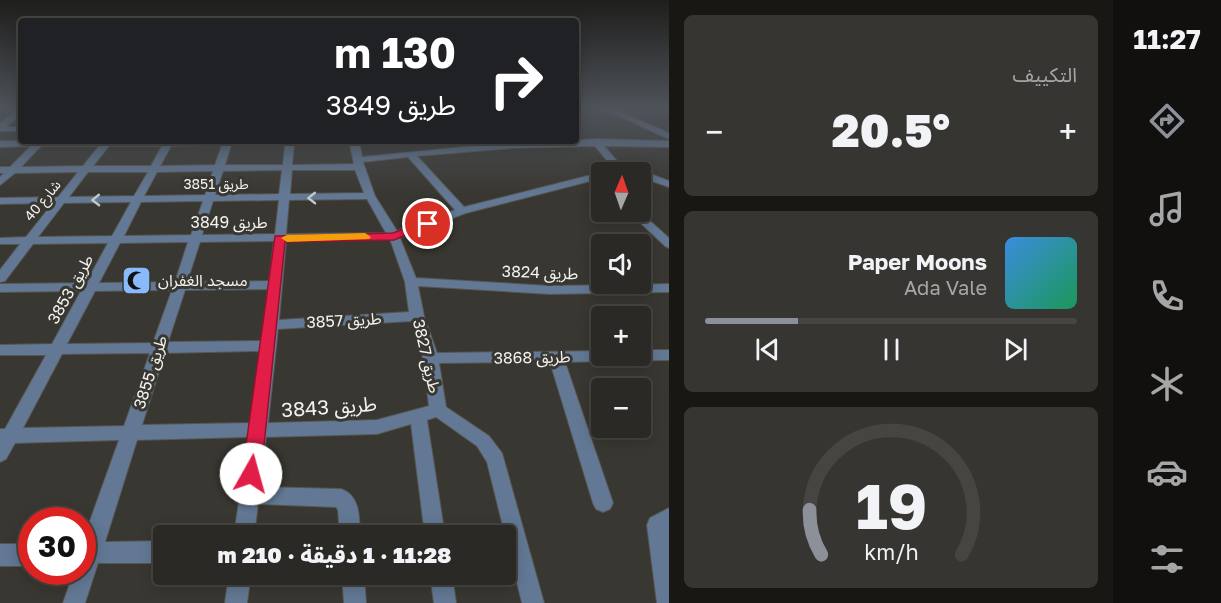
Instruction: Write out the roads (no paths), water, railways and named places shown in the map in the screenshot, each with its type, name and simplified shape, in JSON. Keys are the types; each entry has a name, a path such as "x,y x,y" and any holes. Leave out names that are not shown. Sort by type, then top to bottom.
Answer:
{"street":[{"path":"579,142 669,144"},
{"path":"597,142 613,162"},
{"path":"0,144 18,143"},
{"path":"0,182 38,144"},
{"name":"شارع 40","path":"0,278 106,144"},
{"name":"طريق 3853","path":"0,454 5,436 91,286 167,144"},
{"name":"طريق 3855","path":"96,528 226,144"},
{"path":"245,525 269,346 273,285 290,144"},
{"name":"طريق 3827","path":"355,144 358,164 370,196 394,236 411,282 417,316 431,358 438,411 483,441 496,459 533,603"},
{"path":"0,171 358,164 410,154 525,144"},
{"path":"410,154 462,211"},
{"path":"651,177 669,184"},
{"name":"طريق 3849","path":"0,240 394,236 462,211 567,182 591,178"},
{"name":"طريق 3851","path":"0,201 370,196"},
{"path":"645,222 669,244"},
{"name":"طريق 3824","path":"411,282 549,290 669,288"},
{"path":"0,288 273,285"},
{"name":"طريق 3857","path":"271,325 417,316"},
{"path":"0,350 269,346"},
{"path":"651,355 669,355"},
{"path":"556,357 603,503"},
{"name":"طريق 3868","path":"431,358 591,357"},
{"name":"طريق 3843","path":"5,436 256,432 377,427 438,411"},
{"path":"418,416 433,525"},
{"path":"249,495 345,500 348,525"},
{"path":"663,521 668,603"},
{"path":"96,553 153,552"},
{"path":"0,555 18,555"},
{"name":"طريق 3855","path":"74,603 79,585"},
{"path":"236,603 238,585"},
{"path":"354,585 355,603"},
{"path":"443,585 445,603"}],"place":[{"name":"مسجد الغفران","path":"137,280"}]}
